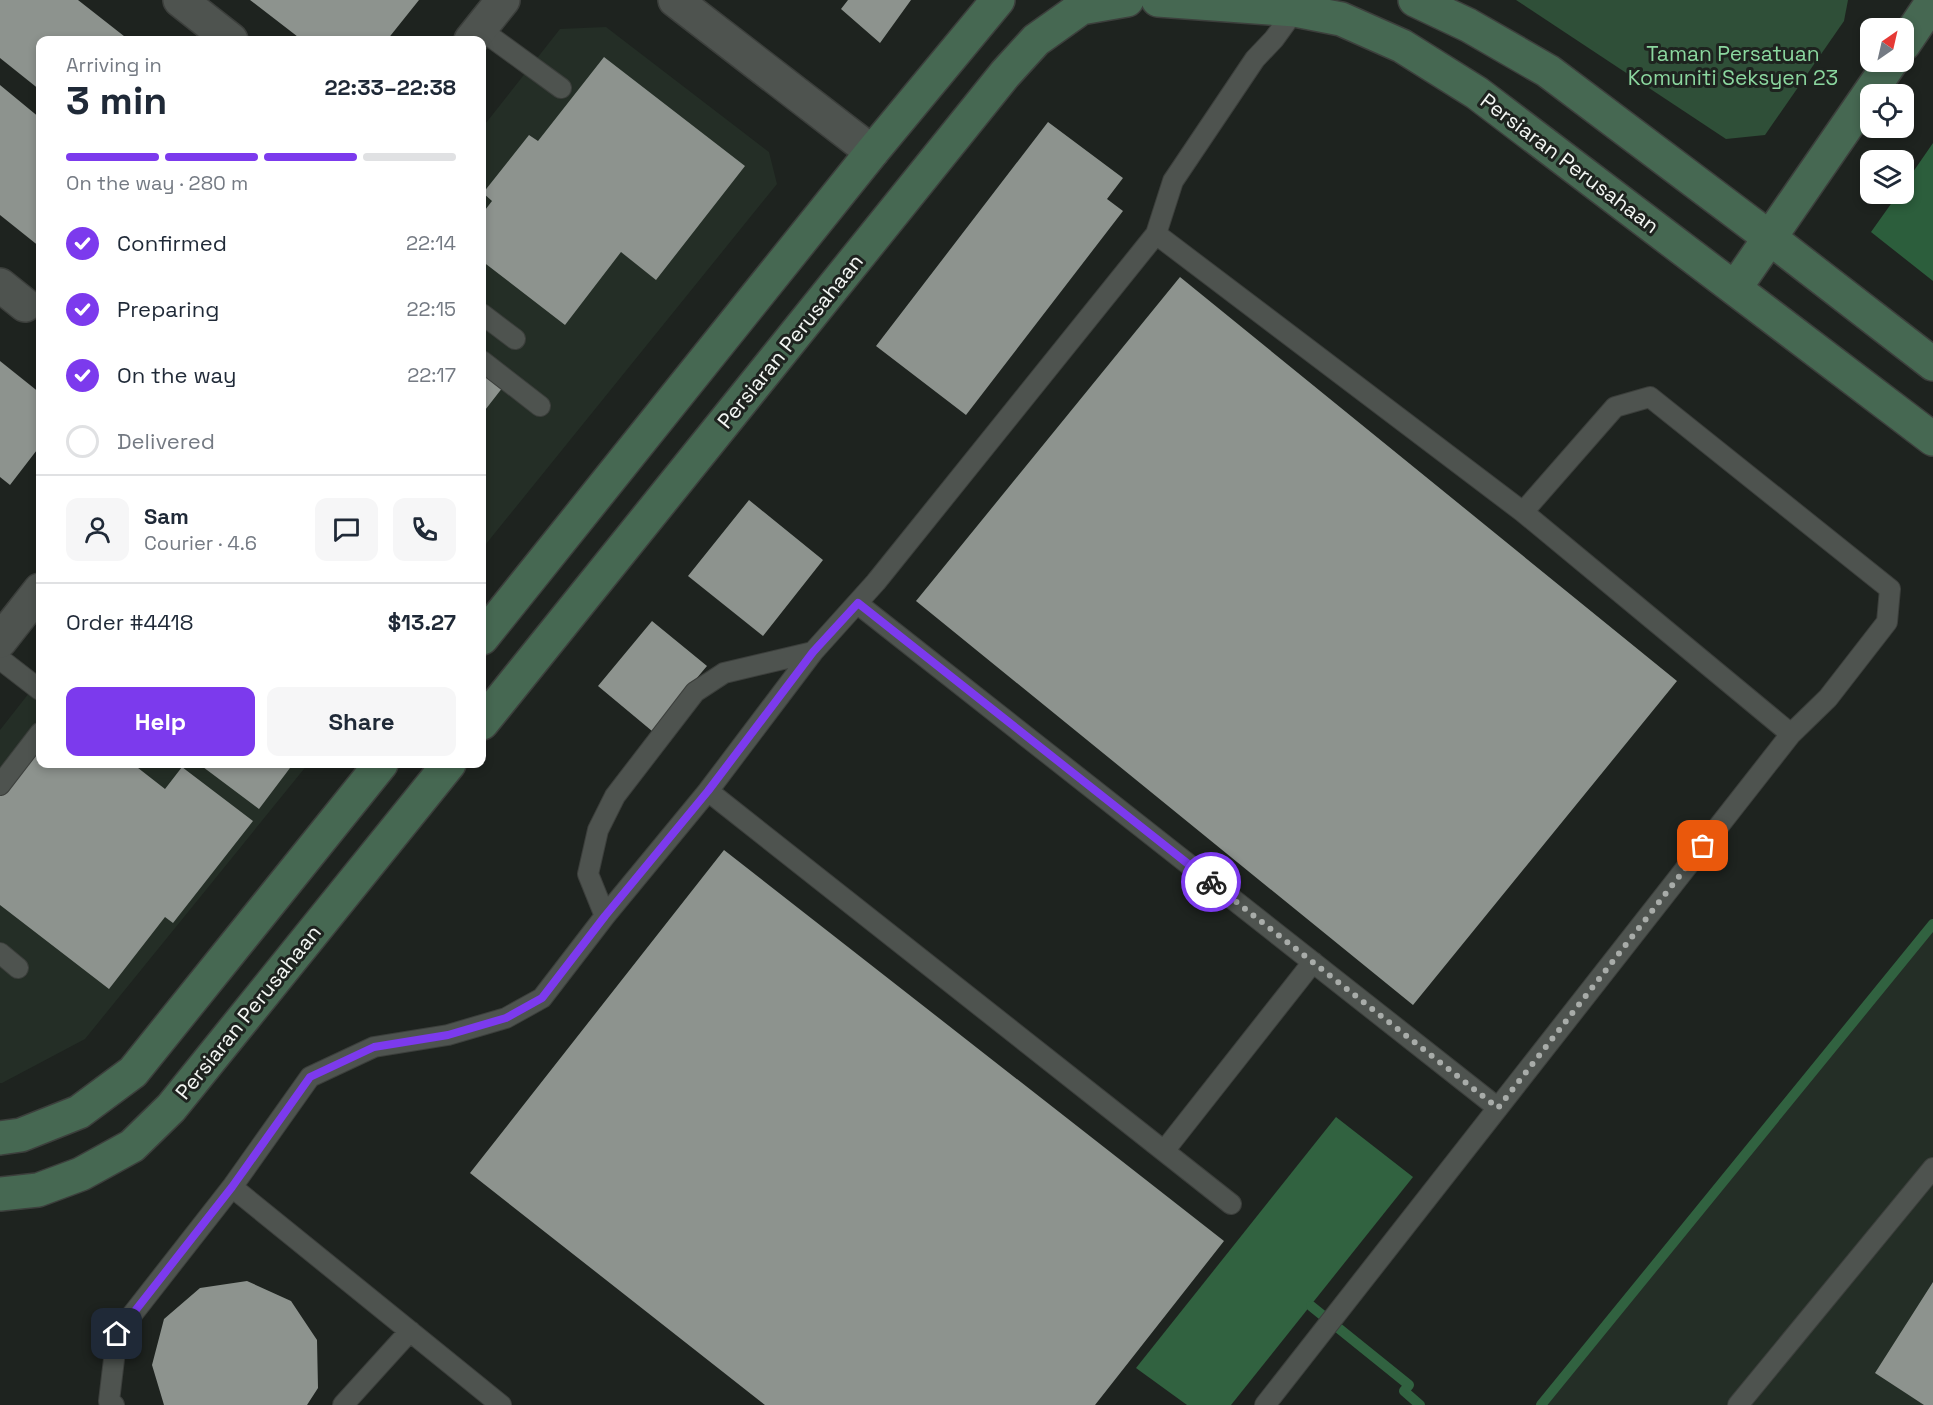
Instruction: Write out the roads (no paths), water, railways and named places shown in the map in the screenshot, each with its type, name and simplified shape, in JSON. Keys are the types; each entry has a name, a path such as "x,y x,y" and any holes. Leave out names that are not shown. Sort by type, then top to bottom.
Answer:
{"main road":[{"path":"486,633 872,152 998,0"},
{"name":"Persiaran Perusahaan","path":"486,718 1036,40 1081,8 1127,0"},
{"name":"Persiaran Perusahaan","path":"1158,0 1295,10 1341,19 1402,46 1477,93 1933,439"},
{"path":"1415,0 1468,25 1548,71 1933,364"},
{"path":"1914,29 1933,1"},
{"path":"1735,288 1885,72"},
{"path":"0,1138 21,1135 79,1112 133,1072 378,768"},
{"name":"Persiaran Perusahaan","path":"0,1194 38,1190 81,1174 132,1146 171,1108 446,768"}],"street":[{"path":"180,0 226,36"},
{"path":"476,35 503,0"},
{"path":"675,0 872,152"},
{"path":"0,285 25,305"},
{"path":"0,641 36,595"}],"lane":[{"path":"114,1405 109,1401 117,1334 232,1187 310,1077 374,1047 448,1035 506,1018 542,998 605,916 708,791 813,652 858,603 1156,234 1173,181 1255,60 1295,10"},
{"path":"486,41 561,88"},
{"path":"1156,234 1523,512 1791,734"},
{"path":"486,317 515,339"},
{"path":"486,364 540,406"},
{"path":"1265,1405 1791,734 1828,698 1887,622 1890,589 1650,397 1615,406 1523,512"},
{"path":"858,603 1498,1108"},
{"path":"605,916 588,874 597,830 615,796 695,692 724,673 813,652"},
{"path":"0,659 36,687"},
{"path":"0,785 36,738"},
{"path":"708,791 1231,1204"},
{"path":"0,953 18,968"},
{"path":"1164,1151 1313,962"},
{"path":"1738,1405 1933,1168"},
{"path":"232,1187 501,1405"},
{"path":"343,1405 410,1331"}],"waterway":[{"path":"1541,1405 1933,924"},
{"path":"1311,1306 1409,1385 1404,1391 1420,1405"}],"park label":[{"name":"Taman Persatuan Komuniti Seksyen 23","path":"1733,65"}]}
